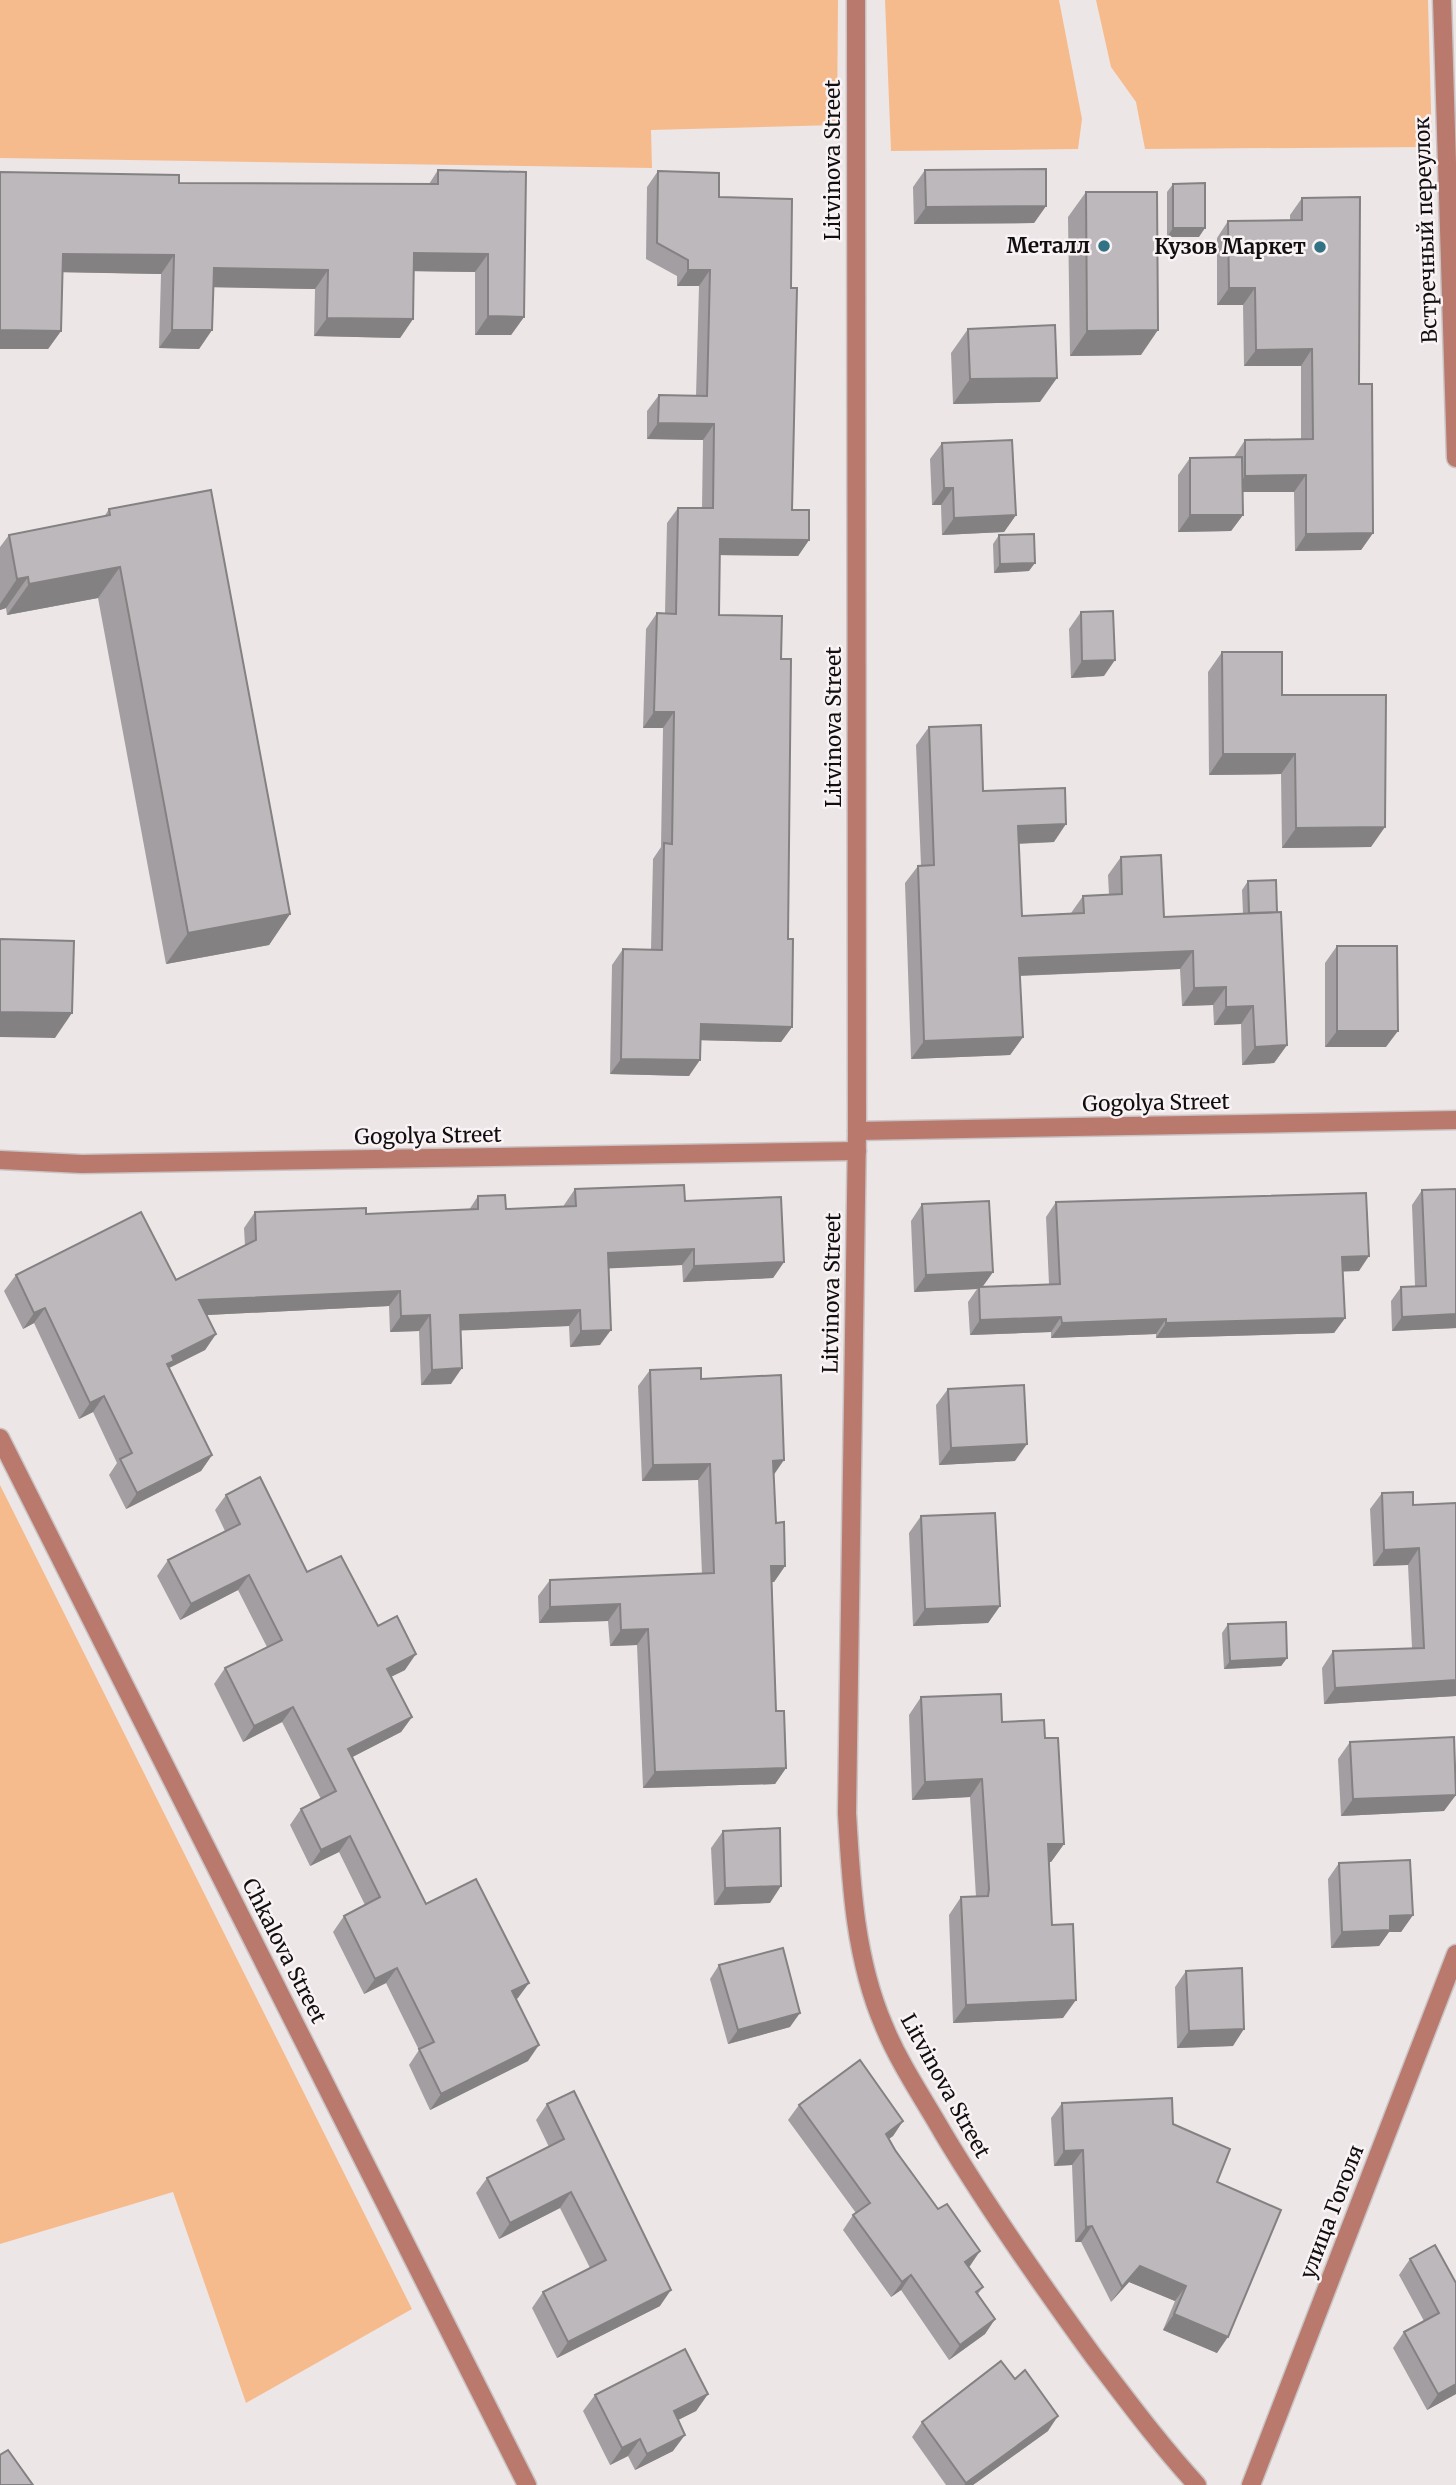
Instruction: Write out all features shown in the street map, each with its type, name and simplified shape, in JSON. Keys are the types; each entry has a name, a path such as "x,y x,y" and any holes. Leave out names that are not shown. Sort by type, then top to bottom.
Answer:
{"street":[{"name":"Litvinova Street","path":"856,0 857,1151 847,1813 851,1887 863,1955 884,2027 985,2201 1122,2393 1197,2485"},
{"name":"Встречный переулок","path":"1442,0 1456,458"},
{"name":"Gogolya Street","path":"857,1130 1456,1120"},
{"name":"Gogolya Street","path":"0,1160 82,1164 857,1151"},
{"name":"Chkalova Street","path":"0,1438 527,2485"},
{"name":"улица Гоголя","path":"1251,2485 1456,1954"}],"shaded area":[{"path":"0,0 838,0 837,125 651,130 652,168 0,158"},
{"path":"885,0 1059,0 1082,119 1078,149 891,151"},
{"path":"1096,0 1428,0 1432,147 1145,149 1136,102 1111,67"},
{"path":"0,1485 412,2309 246,2403 173,2192 0,2244"}],"building":[{"path":"1046,169 1046,206 926,207 925,170"},
{"path":"438,170 526,172 524,317 488,316 488,254 414,253 413,319 327,318 328,270 214,268 212,330 172,330 174,255 63,254 61,331 0,330 0,172 179,175 179,183 438,184"},
{"path":"658,171 719,173 719,197 792,199 791,288 797,288 792,510 809,510 809,540 720,539 719,615 782,616 781,659 791,659 788,939 793,939 792,1027 701,1024 700,1060 621,1059 623,949 662,950 664,843 672,844 674,712 654,712 657,613 676,614 678,508 713,508 714,424 658,423 659,395 707,396 710,270 688,270 688,260 657,243"},
{"path":"1205,183 1205,228 1173,228 1173,184"},
{"path":"1086,192 1157,192 1158,330 1087,331"},
{"path":"1360,197 1359,384 1372,384 1373,533 1306,534 1306,475 1245,476 1245,440 1313,439 1312,349 1256,350 1255,288 1229,288 1228,221 1302,220 1302,198"},
{"path":"1055,325 1057,378 970,379 968,329"},
{"path":"1012,440 1016,515 954,518 953,488 944,488 942,443"},
{"path":"1242,457 1243,515 1190,515 1190,458"},
{"path":"211,490 290,914 188,933 120,567 29,584 28,577 17,579 9,535 110,515 109,509"},
{"path":"1034,534 1035,563 1000,564 999,535"},
{"path":"1113,611 1115,660 1082,661 1081,612"},
{"path":"1222,652 1282,652 1282,695 1386,695 1385,827 1296,828 1295,754 1223,754"},
{"path":"981,725 983,791 1065,788 1066,824 1018,826 1022,916 1084,913 1083,896 1122,894 1121,857 1161,855 1164,917 1281,912 1287,1045 1255,1047 1253,1006 1226,1007 1226,987 1194,988 1193,951 1019,958 1023,1037 924,1041 918,866 934,865 929,727"},
{"path":"1276,880 1277,912 1249,913 1248,881"},
{"path":"0,939 74,941 72,1013 0,1012"},
{"path":"1337,946 1397,946 1398,1031 1337,1031"},
{"path":"684,1185 685,1201 781,1197 784,1262 694,1266 694,1249 608,1253 611,1330 581,1331 580,1310 460,1315 462,1368 432,1370 430,1315 401,1316 400,1291 199,1300 216,1334 172,1356 174,1361 167,1364 212,1455 137,1493 120,1459 132,1453 104,1396 90,1403 45,1308 34,1313 16,1275 141,1212 176,1280 256,1240 255,1212 366,1208 366,1214 478,1209 478,1196 505,1195 506,1209 576,1206 575,1189"},
{"path":"1456,1189 1456,1314 1402,1317 1401,1287 1426,1286 1422,1190"},
{"path":"1366,1193 1369,1256 1342,1257 1345,1318 1166,1323 1166,1319 1062,1323 1061,1317 980,1320 979,1287 1060,1284 1056,1202"},
{"path":"989,1201 993,1272 926,1275 922,1204"},
{"path":"701,1368 701,1379 781,1375 784,1460 773,1461 776,1523 784,1522 785,1566 771,1566 776,1711 784,1711 786,1768 655,1772 648,1629 621,1630 620,1604 550,1607 550,1580 714,1573 710,1464 653,1465 650,1370"},
{"path":"1024,1385 1027,1444 951,1448 948,1389"},
{"path":"260,1477 307,1572 341,1556 378,1626 397,1616 416,1654 387,1669 412,1717 348,1749 426,1904 476,1879 529,1983 512,1991 539,2045 441,2094 419,2049 434,2042 397,1968 375,1979 344,1916 380,1897 350,1836 321,1850 301,1809 336,1791 293,1707 254,1726 225,1668 282,1640 249,1575 191,1604 168,1560 240,1524 226,1495"},
{"path":"1413,1492 1413,1505 1456,1503 1456,1680 1335,1688 1333,1651 1424,1648 1419,1548 1384,1550 1382,1493"},
{"path":"995,1513 1000,1606 925,1609 921,1516"},
{"path":"1286,1622 1287,1658 1230,1661 1228,1624"},
{"path":"1001,1694 1002,1722 1044,1720 1045,1738 1058,1738 1064,1844 1048,1844 1052,1925 1073,1924 1076,2000 966,2005 961,1897 988,1896 989,1889 982,1779 925,1782 921,1697"},
{"path":"1454,1737 1456,1795 1353,1799 1350,1742"},
{"path":"780,1828 781,1886 725,1888 723,1831"},
{"path":"1410,1860 1413,1915 1390,1916 1390,1930 1342,1932 1339,1863"},
{"path":"783,1948 800,2013 738,2030 719,1965"},
{"path":"1242,1968 1244,2029 1189,2031 1186,1971"},
{"path":"860,2060 903,2121 886,2134 895,2150 938,2209 947,2204 980,2251 965,2262 983,2287 976,2292 995,2319 960,2345 911,2275 902,2282 853,2215 870,2203 799,2105"},
{"path":"574,2091 671,2290 568,2342 543,2292 606,2260 571,2192 510,2223 487,2178 564,2139 547,2104"},
{"path":"1172,2098 1173,2124 1230,2149 1217,2182 1281,2210 1228,2337 1174,2314 1186,2286 1140,2266 1122,2287 1092,2226 1086,2227 1083,2150 1064,2151 1062,2103"},
{"path":"1435,2245 1456,2283 1456,2384 1438,2394 1404,2332 1439,2313 1410,2259"},
{"path":"685,2349 708,2394 674,2411 685,2435 647,2454 640,2439 622,2448 595,2395"},
{"path":"1001,2361 1015,2379 1025,2370 1058,2416 966,2483 922,2422"},
{"path":"8,2450 33,2485 0,2485 0,2455"}],"place":[{"name":"Металл","path":"1104,246"},
{"name":"Кузов Маркет","path":"1320,247"}]}
